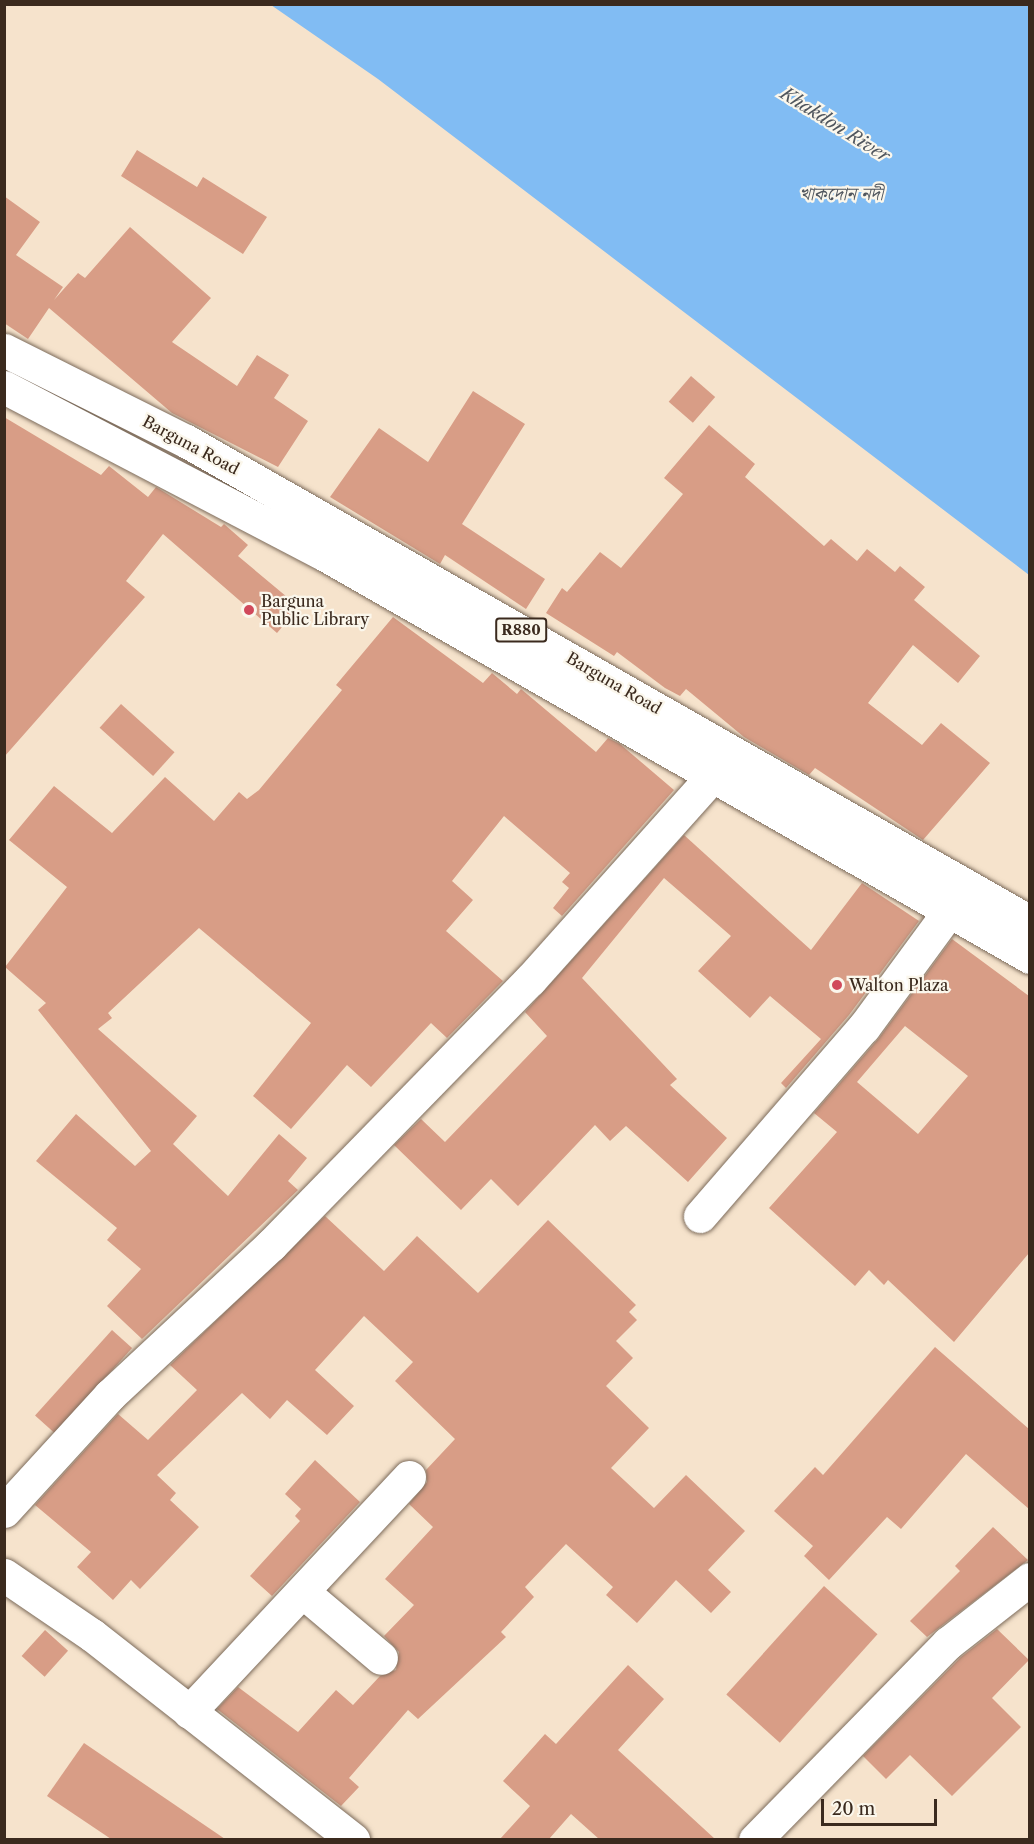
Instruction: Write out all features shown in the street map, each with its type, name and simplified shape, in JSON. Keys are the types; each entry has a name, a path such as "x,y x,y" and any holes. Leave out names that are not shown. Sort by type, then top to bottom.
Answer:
{"street":[{"name":"Barguna Road","path":"4,350 186,441 1029,922"},
{"name":"Barguna Road","path":"4,387 322,553 715,773 1029,957"},
{"path":"7,1504 110,1395 271,1245 530,980 715,773"},
{"path":"700,1216 864,1027 950,910"},
{"path":"189,1712 409,1477"},
{"path":"4,1575 189,1712 353,1839"},
{"path":"755,1839 948,1643 1029,1579"},
{"path":"303,1592 381,1658"}],"water":[{"name":"খাকদোন নদী","path":"271,5 1029,5 1029,575 378,79"}],"building":[{"path":"137,150 197,187 203,177 267,217 243,254 121,176"},
{"path":"4,196 40,222 16,255 63,287 54,300 78,273 85,278 130,227 211,298 172,342 237,386 257,355 289,375 274,398 308,421 278,467 172,413 49,308 28,339 4,323"},
{"path":"691,376 715,397 693,423 669,402"},
{"path":"473,391 525,424 462,524 545,579 526,609 445,555 440,564 330,497 379,428 428,462"},
{"path":"4,417 101,475 109,466 148,497 156,487 221,527 224,524 248,545 238,556 299,607 277,633 163,534 126,581 145,597 4,757"},
{"path":"709,425 755,464 745,477 824,546 831,539 857,561 867,549 895,572 900,566 925,587 914,600 980,656 958,683 913,645 868,703 922,745 941,723 990,763 923,840 815,768 809,775 744,737 686,689 680,696 665,688 617,652 614,656 546,613 562,588 567,592 600,552 621,568 683,494 664,478"},
{"path":"393,617 483,683 492,673 517,694 521,689 596,752 608,738 620,744 674,790 562,916 553,908 569,888 562,882 570,873 504,816 452,881 473,900 446,931 503,981 447,1038 431,1023 371,1087 347,1065 291,1129 253,1096 311,1023 199,928 108,1013 112,1018 98,1029 197,1116 173,1144 228,1196 279,1134 307,1158 288,1181 298,1190 142,1339 107,1306 141,1269 107,1240 117,1228 36,1161 76,1114 135,1166 151,1151 38,1010 46,1003 5,967 67,887 9,840 54,786 112,833 165,777 214,821 239,792 247,799 259,790 342,690 336,685"},
{"path":"121,704 175,752 153,776 100,728"},
{"path":"684,835 811,950 862,883 919,921 849,1015 786,1088 781,1083 821,1039 770,996 750,1018 698,971 731,936 664,878 582,978 677,1079 670,1085 727,1138 688,1182 626,1126 610,1141 595,1125 518,1206 491,1179 461,1210 394,1145 421,1119 445,1142 547,1036 525,1012"},
{"path":"952,939 1029,996 1029,1253 954,1342 888,1280 884,1285 869,1270 855,1286 769,1208 837,1132 814,1113 879,1038","holes":["905,1026 968,1076 918,1134 857,1082"]},
{"path":"325,1216 384,1271 417,1236 478,1293 548,1220 636,1305 629,1312 637,1320 616,1341 633,1358 606,1386 649,1428 611,1468 654,1508 686,1475 745,1531 708,1570 731,1592 711,1613 676,1580 637,1623 606,1595 613,1587 566,1544 525,1587 534,1597 501,1632 506,1637 418,1719 408,1710 349,1778 359,1787 341,1806 217,1709 238,1687 298,1732 336,1690 353,1705 380,1676 396,1670 399,1652 384,1636 414,1605 385,1579 433,1527 409,1504 427,1482 426,1470 455,1439 395,1381 413,1362 364,1316 315,1370 354,1406 327,1435 287,1400 270,1419 242,1393 157,1475 176,1493 170,1500 199,1527 140,1589 131,1580 113,1600 77,1567 91,1552 35,1505 118,1414 148,1440 197,1390 170,1365"},
{"path":"112,1330 132,1348 55,1434 35,1415"},
{"path":"935,1347 1029,1429 1029,1509 966,1454 901,1529 887,1517 829,1580 804,1556 813,1546 774,1511 815,1467 823,1475"},
{"path":"315,1460 360,1502 272,1596 250,1576 300,1521 295,1516 301,1509 285,1494"},
{"path":"993,1527 1028,1560 927,1637 910,1621 960,1571 955,1566"},
{"path":"824,1586 878,1634 780,1743 726,1694"},
{"path":"997,1629 1029,1660 992,1698 1021,1727 952,1796 910,1755 886,1779 863,1756 961,1657"},
{"path":"45,1630 68,1651 45,1677 22,1656"},
{"path":"628,1665 664,1699 618,1750 715,1839 599,1839 571,1814 549,1839 500,1839 530,1806 503,1781 545,1734 556,1744"},
{"path":"84,1743 225,1839 111,1839 47,1796"}],"place":[{"name":"Barguna Public Library","path":"249,610"},
{"name":"Walton Plaza","path":"837,985"}],"water label":[{"name":"Khakdon River","path":"835,125"}]}
